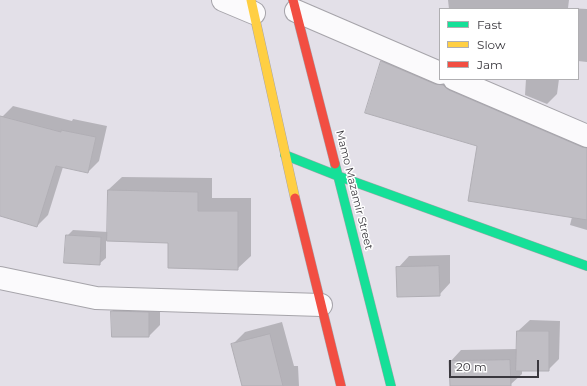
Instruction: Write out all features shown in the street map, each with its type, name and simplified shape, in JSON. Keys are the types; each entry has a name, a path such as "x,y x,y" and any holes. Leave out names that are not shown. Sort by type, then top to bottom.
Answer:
{"main road":[{"path":"253,6 285,155 341,386"},
{"name":"Mamo Mazamir Street","path":"295,6 391,386"},
{"path":"285,155 338,176 587,266"}],"street":[{"path":"223,0 253,6"},
{"path":"295,6 439,73"},
{"path":"456,80 587,136"},
{"path":"0,278 96,298 321,305"}],"building":[{"path":"381,61 435,84 443,85 449,90 587,148 587,220 468,201 477,146 365,113"},
{"path":"0,116 61,132 61,130 96,137 88,173 56,166 37,227 0,216"},
{"path":"108,190 198,192 198,211 238,211 238,270 168,268 168,243 107,241"},
{"path":"66,235 101,237 100,265 64,263"},
{"path":"439,266 440,296 397,297 396,267"},
{"path":"111,311 149,312 149,337 112,337"},
{"path":"517,331 549,331 549,371 516,371"},
{"path":"270,334 283,386 242,386 231,344"},
{"path":"510,360 511,386 450,386 449,361"}],"traffic: fast":[{"path":"285,155 338,176 587,266"},
{"path":"335,164 391,386"}],"traffic: slow":[{"path":"251,0 295,198"}],"traffic: jam":[{"path":"293,0 335,164"},
{"path":"295,198 341,386"}]}
